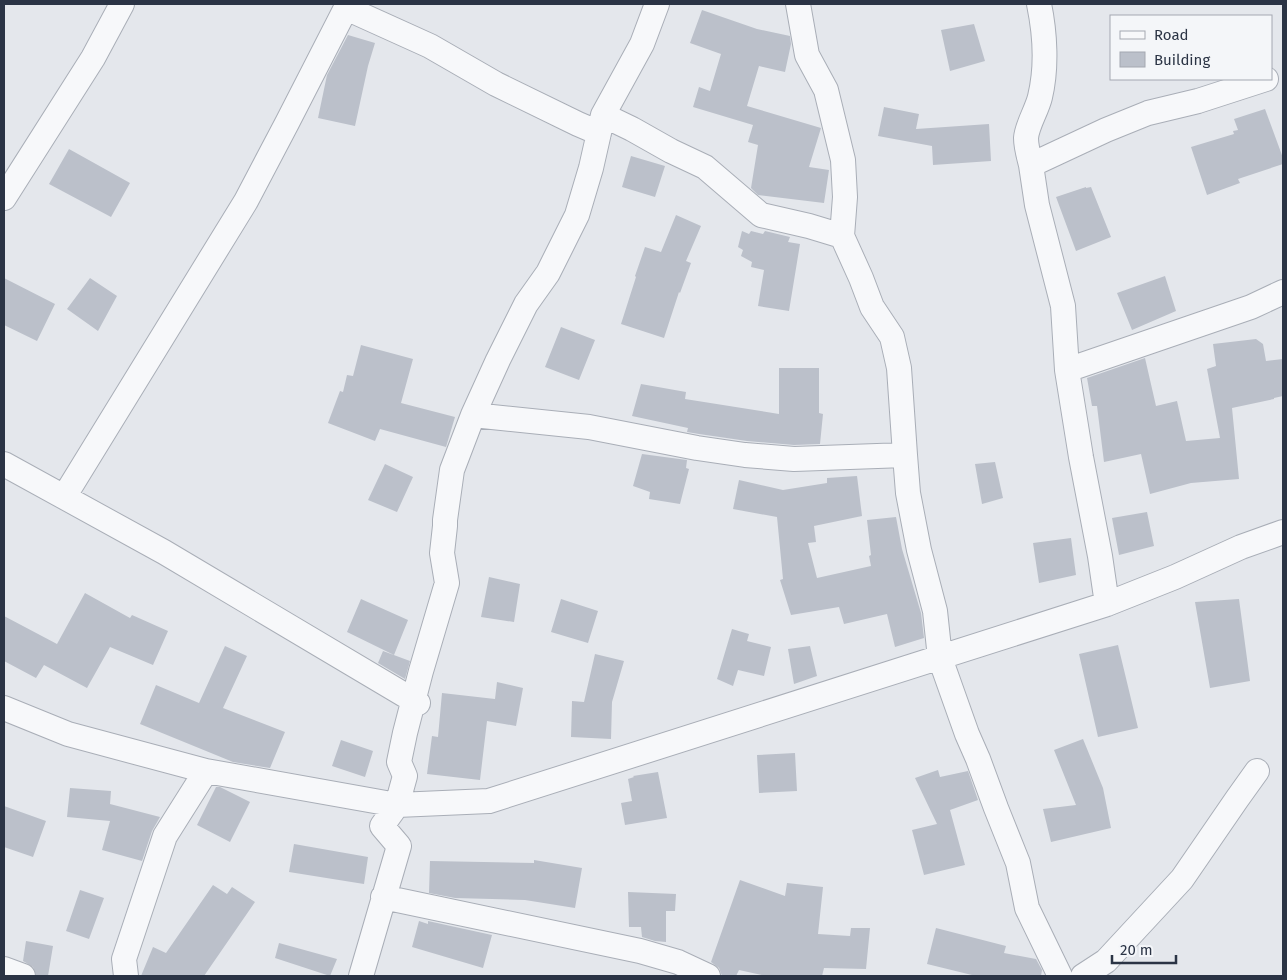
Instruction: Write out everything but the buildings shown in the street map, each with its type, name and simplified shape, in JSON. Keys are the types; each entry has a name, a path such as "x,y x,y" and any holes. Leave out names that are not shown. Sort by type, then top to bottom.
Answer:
{"street":[{"path":"4,198 93,58 122,4"},
{"path":"361,976 399,846 382,826 397,805 405,776 399,762 421,671 447,583 442,553 444,520 452,470 473,415 498,360 526,304 548,272 577,215 591,168 601,124 642,44 657,4"},
{"path":"798,4 807,55 826,90 843,160 845,197 842,236 872,307 892,337 899,368 908,493 919,550 935,611 940,658 967,734 1018,863 1027,908 1060,976"},
{"path":"1039,4 1044,51 1044,75 1040,98 1026,137 1037,205 1063,306 1067,370 1107,604"},
{"path":"64,497 246,201 347,6 430,46 496,84 578,124 601,124 632,129 671,151 705,167 760,215 809,226 842,236"},
{"path":"1031,165 1106,130 1148,113 1198,101 1263,80"},
{"path":"1067,370 1251,307 1283,292"},
{"path":"473,415 589,427 697,448 745,455 794,459 904,455"},
{"path":"4,464 164,552 413,709"},
{"path":"4,708 68,734 206,771 397,805 489,801 1107,604 1175,577 1242,547 1283,532"},
{"path":"126,976 124,959 165,836 206,771"},
{"path":"1082,976 1106,961 1182,879 1257,772"},
{"path":"383,897 640,951 678,962 708,976"},
{"path":"4,969 23,976"}]}
